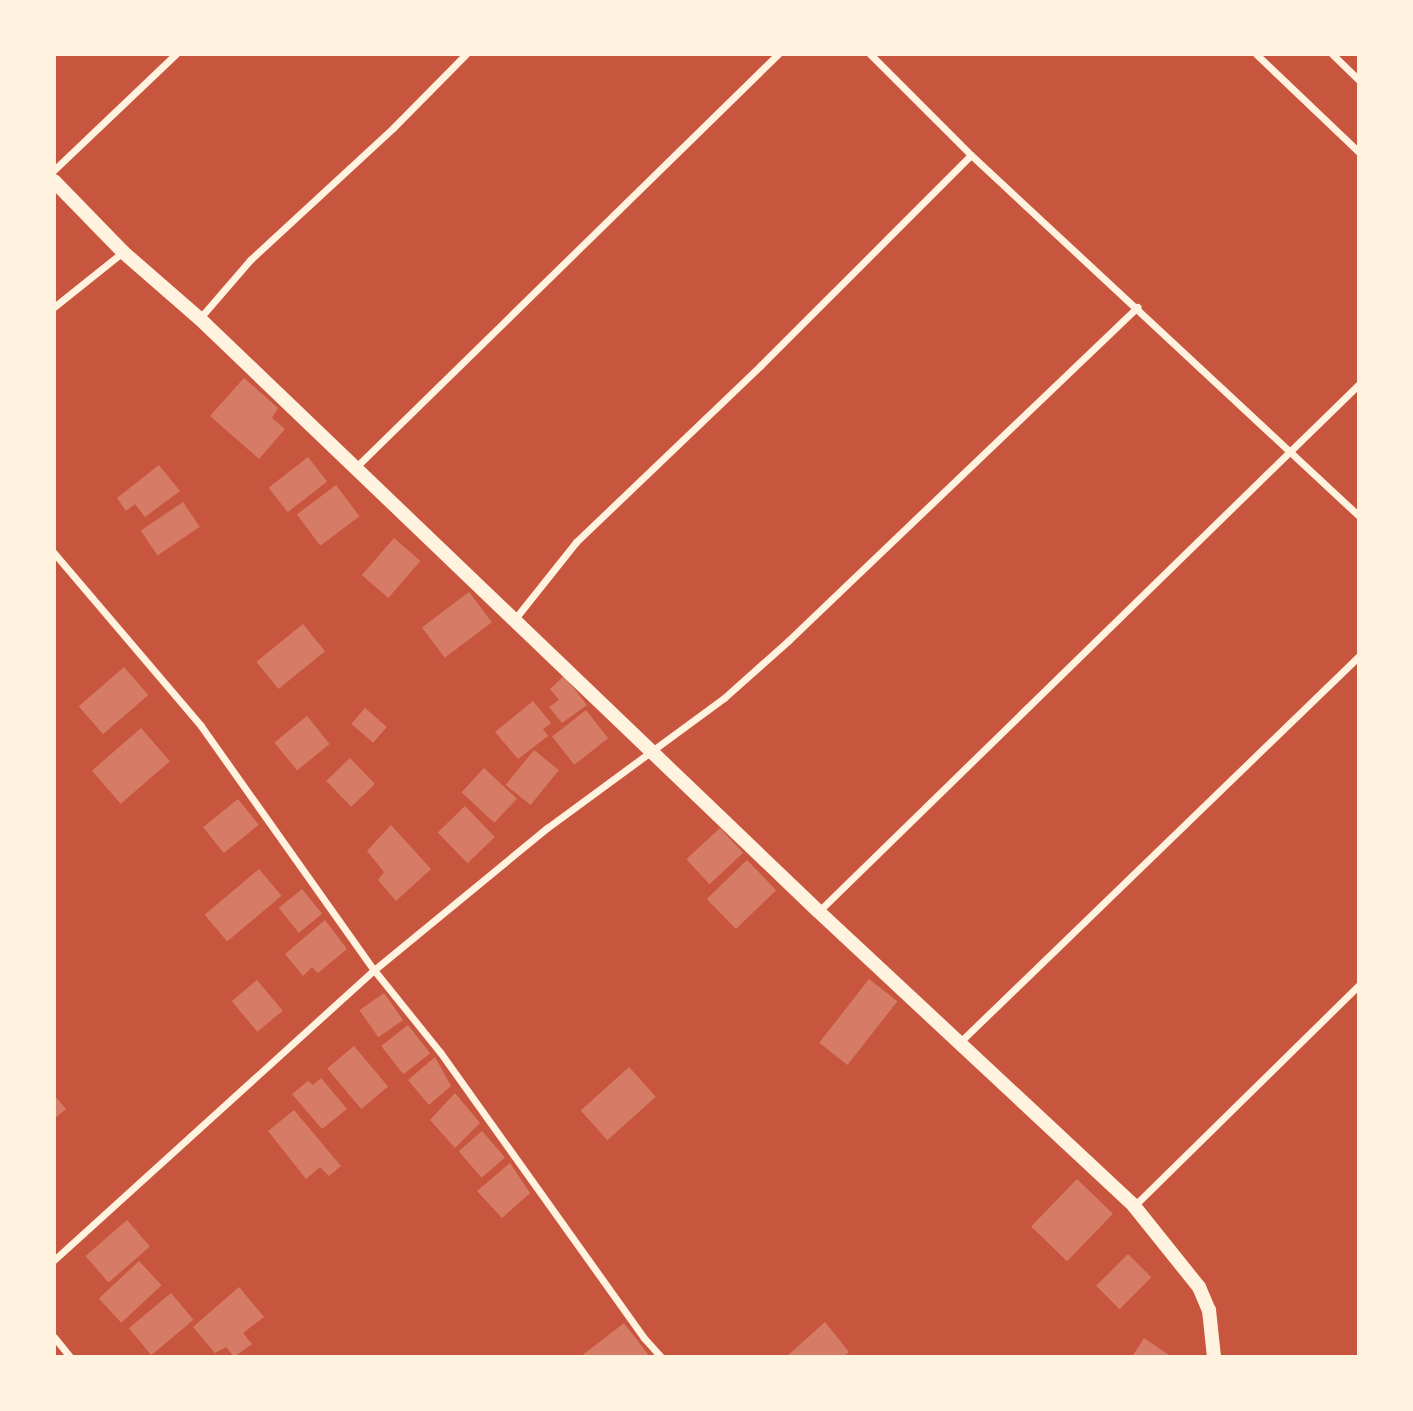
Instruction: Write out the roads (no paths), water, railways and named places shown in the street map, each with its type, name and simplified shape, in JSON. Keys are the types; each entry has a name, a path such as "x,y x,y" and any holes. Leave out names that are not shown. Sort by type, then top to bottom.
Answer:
{"main road":[{"path":"54,181 123,252 200,319 818,911 1134,1206 1199,1287 1209,1310 1214,1357"}],"street":[{"path":"54,170 176,54"},
{"path":"200,319 250,260 393,128 466,54"},
{"path":"355,468 778,54"},
{"path":"870,54 971,155 1138,307 1359,516"},
{"path":"1256,54 1359,152"},
{"path":"1332,54 1359,80"},
{"path":"514,620 576,542 760,366 971,155"},
{"path":"54,307 123,252"},
{"path":"54,1260 374,970 547,828 723,698 789,640 1138,307"},
{"path":"818,911 1359,384"},
{"path":"54,553 201,726 374,970 440,1052 644,1338 661,1357"},
{"path":"960,1042 1359,656"},
{"path":"1134,1206 1359,985"},
{"path":"54,1337 70,1357"}]}
